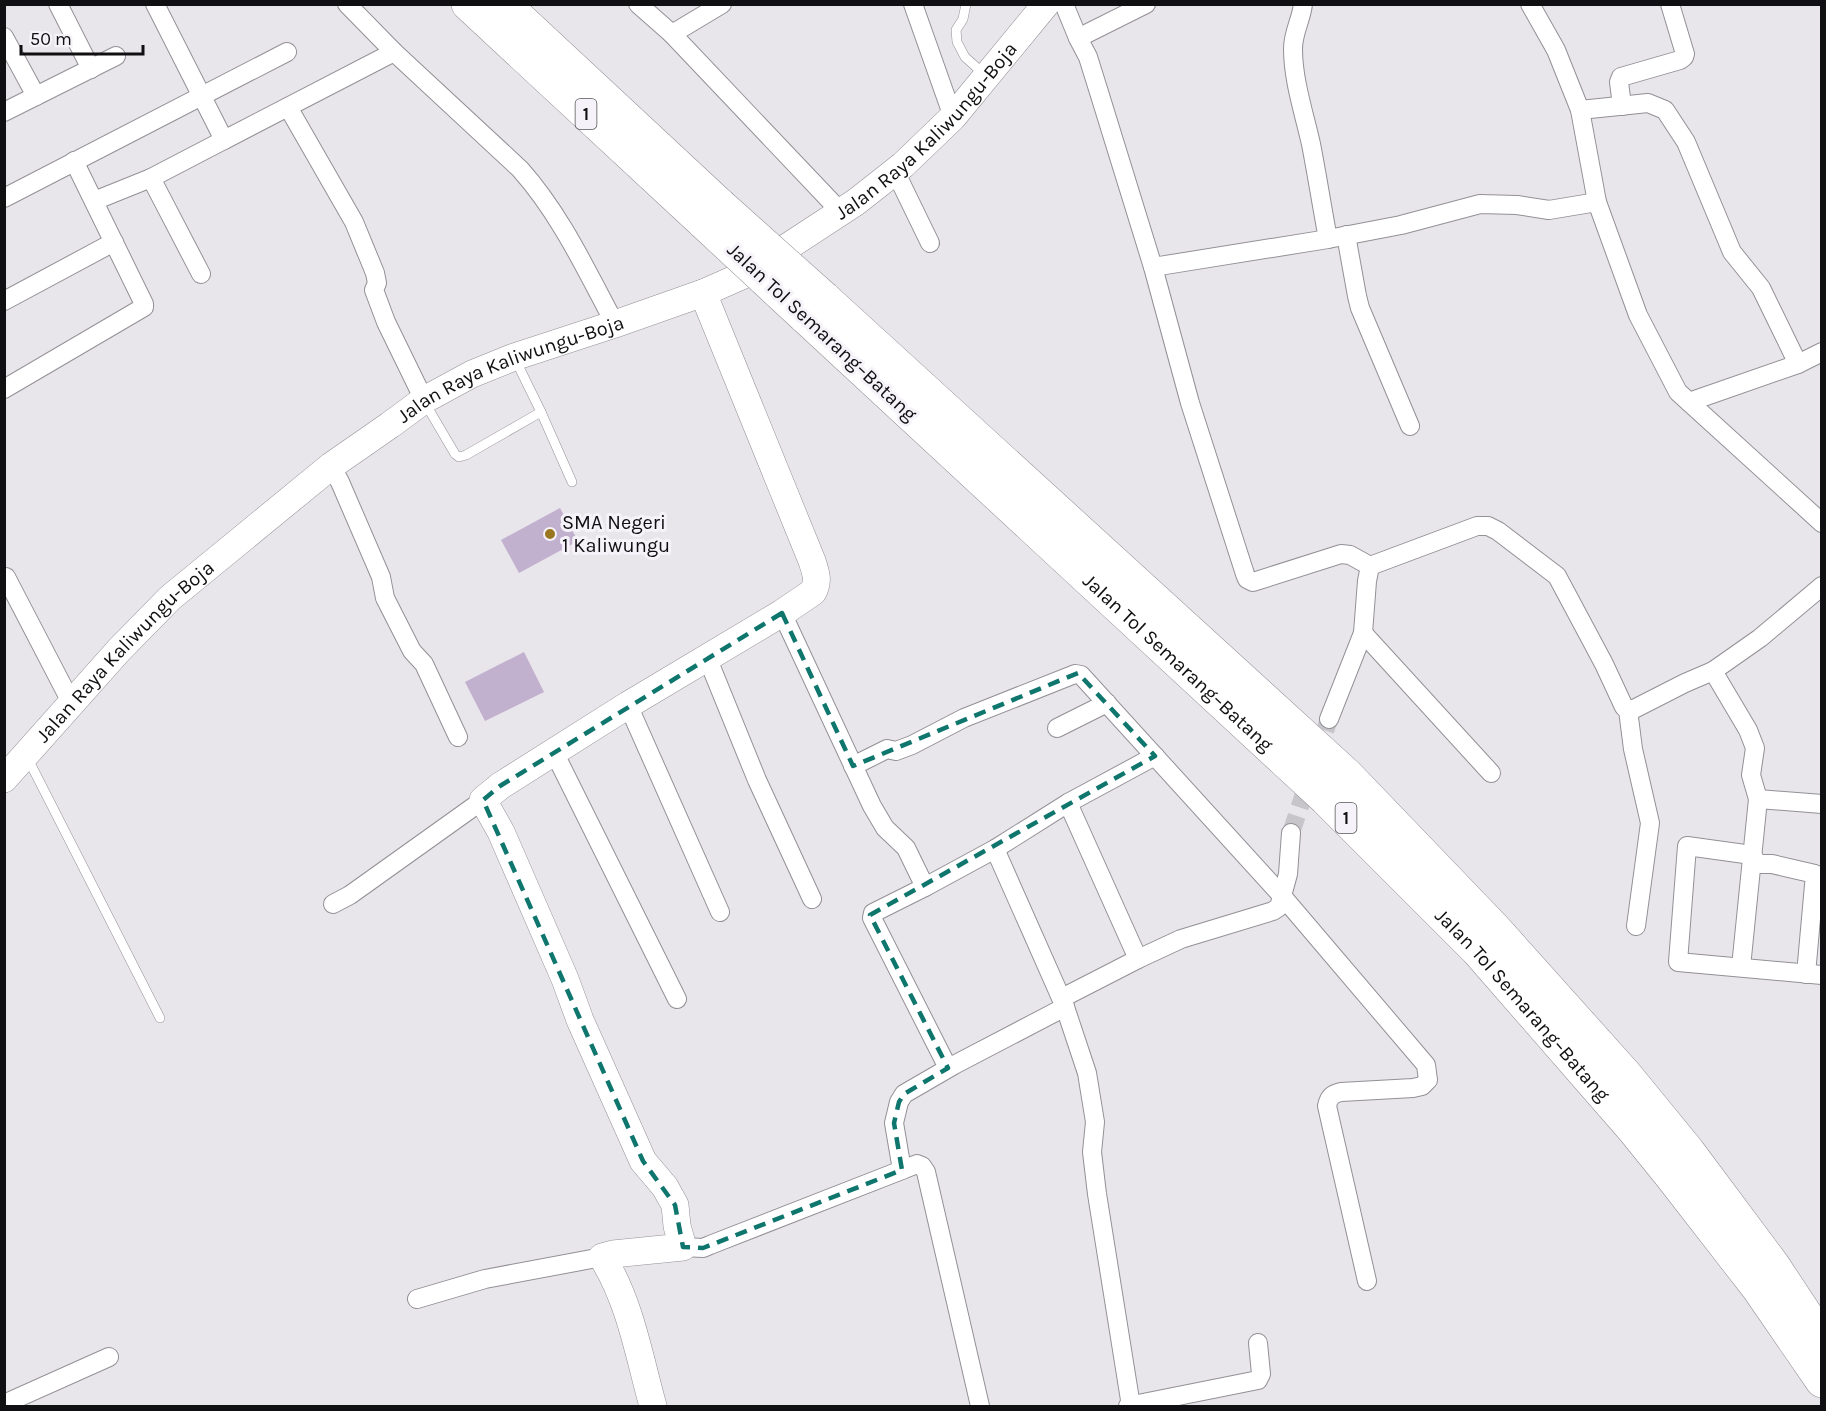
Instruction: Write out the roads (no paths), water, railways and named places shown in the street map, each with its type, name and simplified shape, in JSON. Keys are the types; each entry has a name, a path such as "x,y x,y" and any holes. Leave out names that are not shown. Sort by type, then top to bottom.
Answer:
{"highway":[{"name":"Jalan Tol Semarang–Batang","path":"468,4 712,214 814,307 1326,799 1477,950 1671,1176 1758,1288 1821,1381"},
{"name":"Jalan Tol Semarang–Batang","path":"504,4 712,214"},
{"name":"Jalan Tol Semarang–Batang","path":"814,307 1112,560 1347,775 1495,928 1625,1074 1688,1151 1773,1265 1821,1339"}],"street":[{"path":"58,4 91,69"},
{"path":"154,4 224,140"},
{"path":"347,4 394,52 530,179 556,214 615,324"},
{"path":"638,4 672,34 840,212"},
{"path":"672,34 722,4"},
{"path":"913,4 953,117"},
{"name":"Jalan Raya Kaliwungu-Boja","path":"4,779 119,650 170,598 331,466 424,400 472,374 514,357 703,293 746,274 856,202 895,171 953,117 1046,4"},
{"path":"1064,4 1088,57 1153,267 1190,403 1247,579 1253,582 1341,554 1350,555 1370,566 1477,526 1488,526 1498,531 1557,576 1599,654 1624,707 1628,710 1633,749 1650,823 1636,926"},
{"path":"1078,38 1146,4"},
{"path":"1303,4 1302,15 1293,36 1293,52 1296,78 1312,149 1328,239"},
{"path":"1530,4 1556,50 1580,110 1597,202 1638,315 1678,392 1821,523"},
{"path":"1622,106 1619,82 1621,77 1684,57 1670,4"},
{"path":"4,37 36,96"},
{"path":"4,198 287,52"},
{"path":"94,201 151,178 394,52"},
{"path":"4,112 116,56"},
{"path":"1580,110 1648,103 1665,110 1677,126 1694,159 1732,252 1761,288 1798,364"},
{"path":"288,107 354,222 375,273 377,283 374,290 386,322 424,400"},
{"path":"4,389 144,307 74,161"},
{"path":"895,171 930,243"},
{"path":"151,178 201,274"},
{"path":"1153,267 1401,225 1480,204 1517,205 1549,210 1597,202"},
{"path":"1346,235 1360,308 1410,426"},
{"path":"4,301 114,242"},
{"path":"333,904 350,895 500,786 813,592 817,582 816,572 703,293"},
{"path":"1689,402 1798,364 1821,352"},
{"path":"331,466 381,577 385,598 412,651 424,664 458,737"},
{"path":"1329,719 1363,633 1366,581 1370,566"},
{"path":"6,577 72,704"},
{"path":"1628,710 1713,671 1760,638 1821,586"},
{"path":"782,613 879,819 906,848 925,887"},
{"path":"1363,633 1491,773"},
{"path":"707,657 758,780 812,899"},
{"path":"1713,671 1748,730 1755,748 1750,775 1758,799 1741,967"},
{"path":"853,766 887,749 896,751 904,748 964,718 1075,674 1081,675 1282,897 1424,1060 1428,1080 1422,1086 1341,1092 1329,1098 1327,1106 1367,1281"},
{"path":"1057,728 1107,703"},
{"path":"628,705 720,912"},
{"path":"554,752 676,999"},
{"path":"948,1068 872,918 873,913 995,849 1068,803 1155,756"},
{"path":"1758,799 1821,804"},
{"path":"483,800 501,832 565,979 580,1020 638,1150 650,1171 671,1196 675,1205 677,1226 683,1247"},
{"path":"1068,803 1138,959"},
{"path":"902,1170 894,1123 899,1102 904,1094 1138,959 1189,936 1273,911 1279,907 1288,874 1291,833"},
{"path":"1687,846 1752,855 1758,864 1772,864 1818,874 1814,974 1678,962 1687,846"},
{"path":"995,849 1064,1003 1087,1073 1095,1122 1092,1152 1097,1194 1130,1406 1258,1380 1261,1374 1258,1343"},
{"path":"417,1299 485,1279 613,1254 683,1247 703,1248 917,1164 922,1166 926,1172 980,1407"},
{"path":"602,1257 626,1309 653,1407"},
{"path":"4,1404 109,1357"}],"lane":[{"path":"966,4 963,19 956,30 957,42 965,57 987,76"},
{"path":"514,357 572,482"},
{"path":"424,400 455,454 459,457 541,412"},
{"path":"26,755 160,1018"}],"tunnel":[{"path":"1291,833 1329,719"}],"place":[{"name":"SMA Negeri 1 Kaliwungu","path":"550,534"}]}
